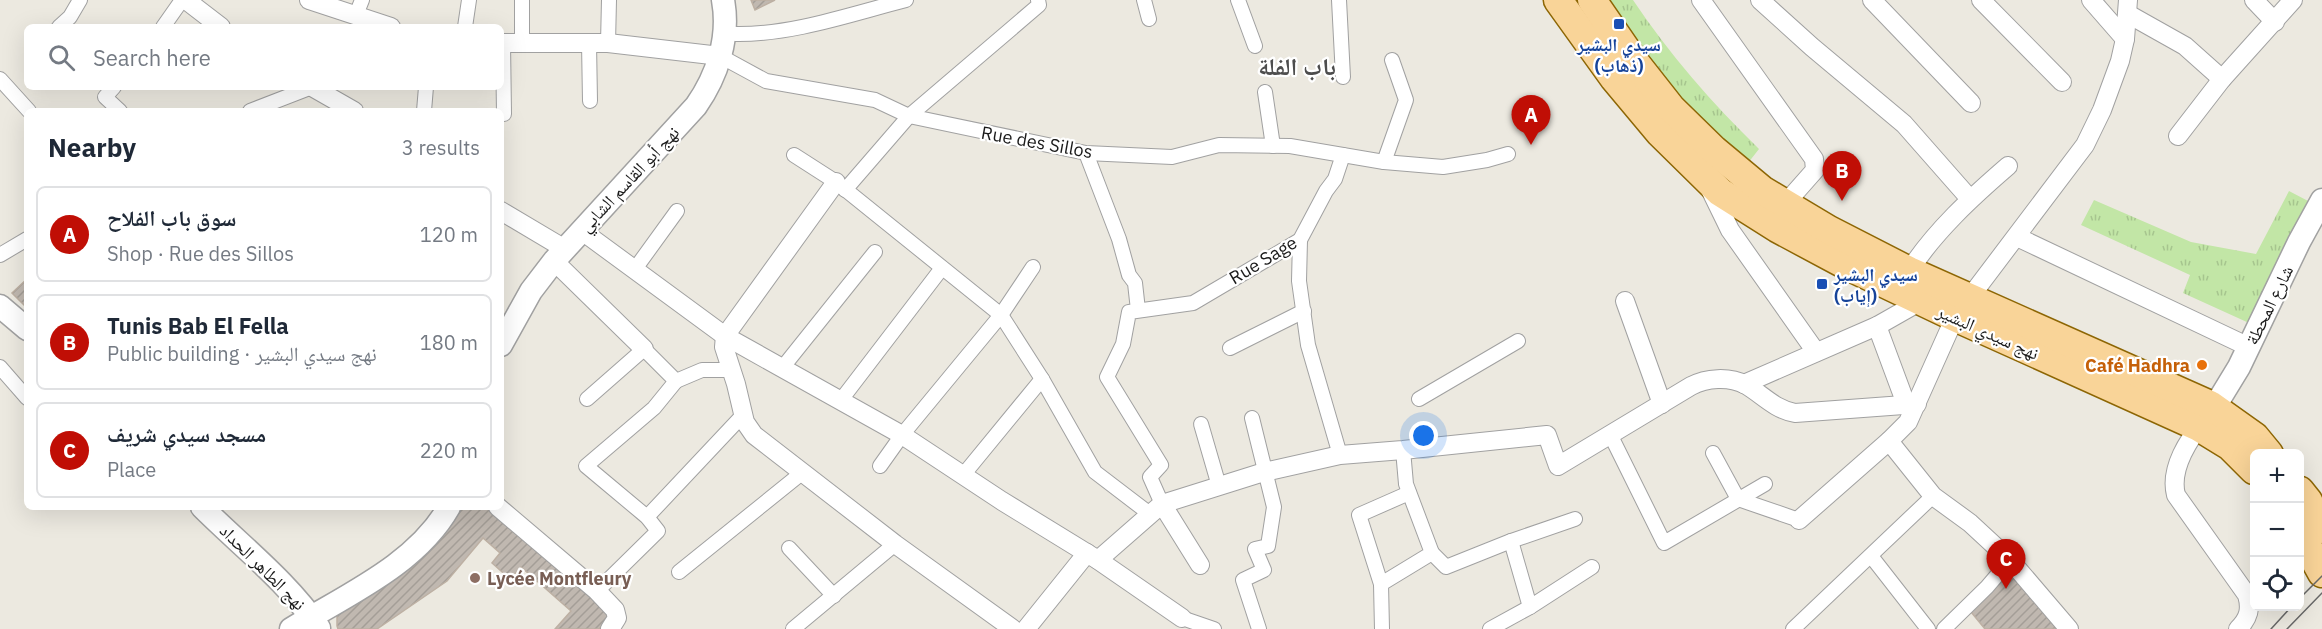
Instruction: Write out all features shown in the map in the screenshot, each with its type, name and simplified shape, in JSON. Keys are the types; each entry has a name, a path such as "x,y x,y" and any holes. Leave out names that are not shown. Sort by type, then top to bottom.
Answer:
{"main road":[{"name":"نهج سيدي البشير","path":"1558,0 1624,70 1671,108 1714,150 1762,190 1829,230 1909,271 1962,308 2255,437 2266,449"},
{"name":"نهج سيدي البشير","path":"1592,0 1624,70 1660,133 1720,192 1794,238 1921,301 1962,308"},
{"name":"نهج سيدي البشير","path":"2206,417 2250,466"},
{"path":"2304,496 2322,529"},
{"path":"2304,540 2322,573"}],"street":[{"path":"62,24 80,0"},
{"path":"165,24 184,0 217,24"},
{"path":"309,0 359,8 386,24"},
{"path":"465,24 469,0"},
{"path":"522,0 522,43"},
{"path":"608,43 609,0"},
{"name":"نهج أبو القاسم الشابي","path":"504,340 531,291 560,255 696,106 715,75 720,56 725,11 723,0"},
{"path":"735,34 759,34 789,29 906,0"},
{"path":"1038,0 1039,5 909,116 841,186 725,336 723,346 743,416 754,435 896,544 1014,628 1093,557 1156,509 1264,472 1340,455 1547,435 1558,466 1662,404 1712,378 1744,384 1779,409 1795,413 1912,404"},
{"path":"1144,0 1149,19"},
{"path":"1238,0 1255,46"},
{"path":"1339,0 1343,77"},
{"path":"1701,0 1814,159 1815,170 1785,204"},
{"path":"1760,0 1904,124 1971,199"},
{"path":"1872,0 1971,103"},
{"path":"1981,0 2062,82"},
{"path":"2091,0 2125,39"},
{"path":"2254,0 2275,22"},
{"path":"2178,136 2222,79 2293,0"},
{"path":"1713,453 1738,499 1799,520 1889,441 1910,419 1912,404 1962,308 2074,161 2090,136 2110,91 2125,39 2128,7 2185,46 2222,79"},
{"path":"504,43 608,43 720,56"},
{"path":"589,43 590,101"},
{"name":"Rue des Sillos","path":"720,56 766,81 875,100 909,116 1086,153 1172,157 1219,145 1290,146 1383,162 1443,167 1508,154"},
{"path":"1383,162 1406,100 1392,60"},
{"path":"0,79 26,108"},
{"path":"111,90 105,97 117,108"},
{"path":"258,108 304,90"},
{"path":"317,90 349,108"},
{"path":"424,108 426,90"},
{"path":"503,90 504,108"},
{"path":"1265,92 1273,146"},
{"path":"1086,153 1119,239 1129,275 1135,283 1138,310 1129,312 1123,344 1107,377 1161,465 1150,477 1156,509"},
{"path":"794,155 841,186 1001,315 1042,379 1095,472 1156,509 1200,565"},
{"name":"Rue Sage","path":"1138,310 1193,303 1300,240 1326,191 1335,179 1343,155"},
{"path":"1909,271 1922,252 1971,199 2008,166"},
{"path":"1706,180 1730,230 1816,352"},
{"name":"شارع المحطة","path":"2206,417 2236,374 2299,242 2322,200"},
{"path":"635,269 677,211"},
{"path":"504,215 560,255 676,381"},
{"path":"582,231 725,336 902,435 1093,557 1182,618 1214,629"},
{"path":"2017,237 2249,347"},
{"path":"1300,240 1299,280 1308,345 1340,455"},
{"path":"0,255 24,241"},
{"path":"783,367 875,252"},
{"path":"880,466 902,435 1001,315 1033,267"},
{"path":"841,400 942,268"},
{"path":"1625,301 1662,404"},
{"path":"1744,384 1877,326 1921,301"},
{"path":"0,306 24,326"},
{"path":"1230,348 1304,311"},
{"path":"1877,326 1912,404"},
{"path":"1419,399 1518,341"},
{"path":"587,399 645,349"},
{"path":"0,367 24,395"},
{"path":"597,591 658,531 647,517 586,466 654,408 676,381 702,369 731,370"},
{"path":"964,474 1042,379"},
{"path":"647,517 743,416"},
{"path":"2206,417 2176,468 2174,486 2176,495 2247,595 2249,614 2238,629"},
{"path":"1252,418 1274,507 1268,546 1256,549 1264,570 1243,580 1259,629"},
{"path":"1201,424 1219,486"},
{"path":"1610,434 1664,543 1765,484"},
{"path":"1889,441 1933,496 1970,523 2010,560 2066,628"},
{"path":"1403,450 1409,494 1432,553 1446,567 1575,519"},
{"path":"679,572 765,500 803,472"},
{"path":"1382,629 1381,584 1359,515 1409,494"},
{"path":"1793,629 1933,496"},
{"name":"نهج الطاهر الحداد","path":"205,510 248,550 316,623"},
{"path":"291,629 316,623 408,554 433,532 447,510"},
{"path":"502,510 597,591 615,610 617,614 615,624 610,629"},
{"path":"1511,541 1530,607"},
{"path":"793,629 896,544"},
{"path":"789,548 834,596"},
{"path":"1381,584 1432,553"},
{"path":"1871,556 1928,629"},
{"path":"1944,629 1987,587 2010,560"},
{"path":"1490,629 1530,607 1592,567"}],"green space":[{"path":"1606,0 1633,0 1692,78 1759,149 1748,163 1708,129 1639,48"},
{"path":"2289,191 2310,202 2249,323 2183,293 2190,275 2081,225 2094,200 2191,242 2256,254"}],"building":[{"path":"751,0 775,0 755,10"},
{"path":"24,282 24,305 12,293"},
{"path":"454,510 493,510 612,614 599,629 555,629 571,611 521,567 510,579 492,563 500,553 483,538 447,581 377,629 338,629 337,608"},
{"path":"2007,570 2057,629 1985,629 1967,607"}],"tram line":[{"path":"2304,594 2322,576"},
{"path":"2287,629 2322,593"},
{"path":"2271,629 2287,611"}],"place":[{"name":"سيدي البشير (ذهاب)","path":"1619,24"},
{"name":"سوق باب الفلاح","path":"1531,145"},
{"name":"Tunis Bab El Fella","path":"1842,201"},
{"name":"سيدي البشير (إياب)","path":"1822,284"},
{"name":"Café Hadhra","path":"2202,365"},
{"name":"Lycée Montfleury","path":"475,578"},
{"name":"مسجد سيدي شريف","path":"2006,589"}],"district":[{"name":"باب الفلة","path":"1297,66"}]}
